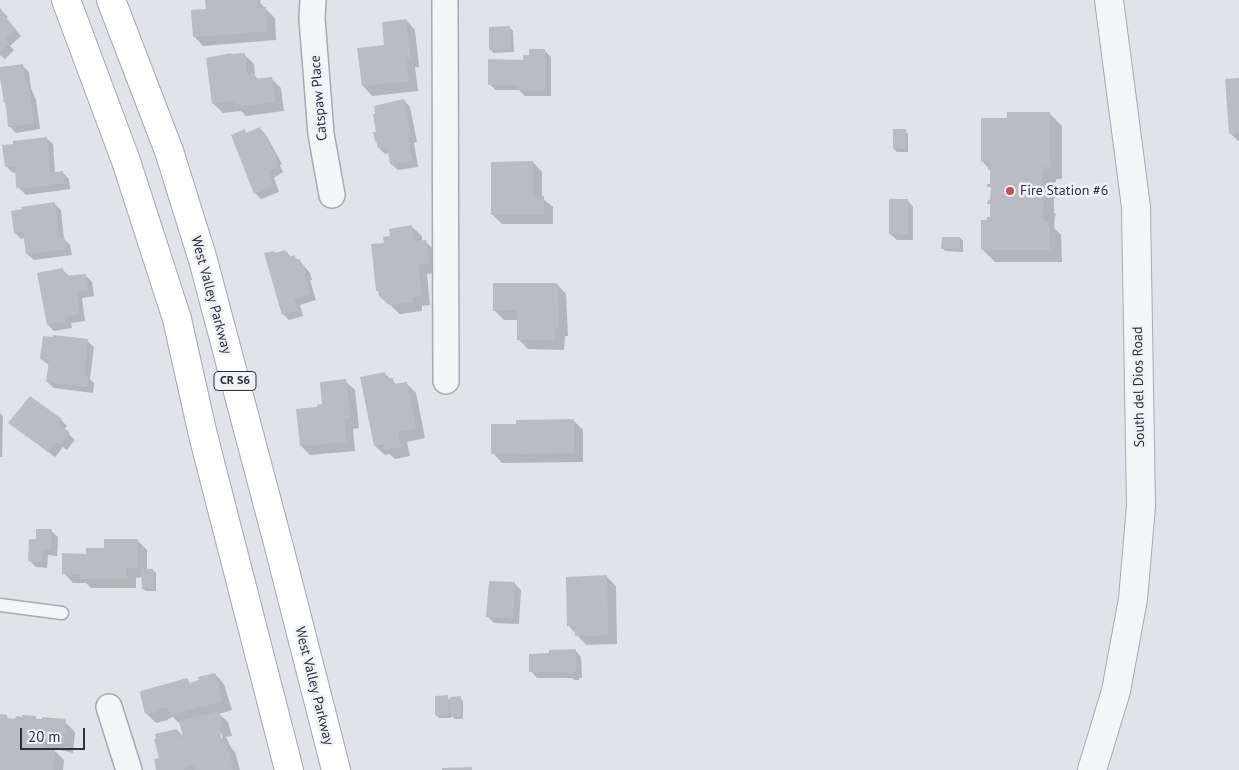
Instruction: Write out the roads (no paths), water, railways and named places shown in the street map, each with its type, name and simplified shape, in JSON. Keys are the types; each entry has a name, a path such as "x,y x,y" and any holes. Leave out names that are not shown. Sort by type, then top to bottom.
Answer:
{"main road":[{"name":"CR S6","path":"66,0 126,161 177,319 203,435 288,770"},
{"name":"West Valley Parkway","path":"111,0 169,151 203,260 336,770"}],"street":[{"name":"Catspaw Place","path":"313,0 312,19 321,134 332,195"},
{"path":"445,0 446,382"},
{"name":"South del Dios Road","path":"1092,770 1116,691 1133,599 1142,506 1136,207 1109,0"},
{"path":"109,707 129,770"}],"lane":[{"path":"0,605 62,613"}],"place":[{"name":"Fire Station #6","path":"1010,191"}]}
